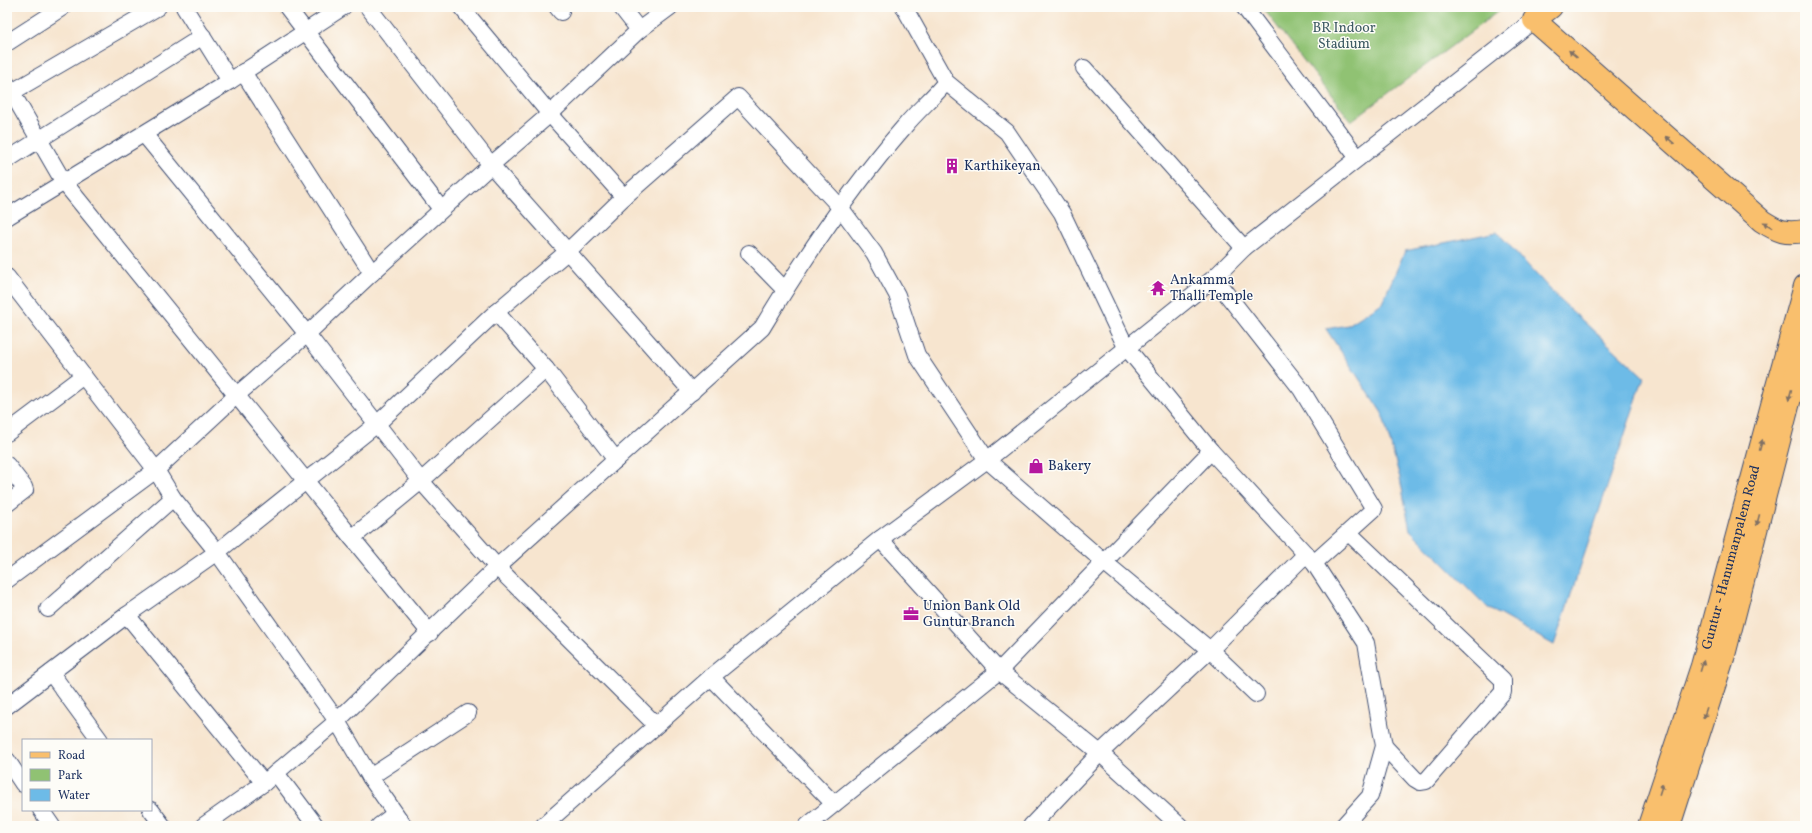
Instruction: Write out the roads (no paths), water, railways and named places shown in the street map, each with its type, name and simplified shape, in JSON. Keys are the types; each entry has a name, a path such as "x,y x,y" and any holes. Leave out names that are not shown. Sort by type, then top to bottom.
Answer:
{"main road":[{"path":"1551,7 1534,20 1762,221 1776,230 1789,234 1805,231"},
{"name":"Guntur - Hanumanpalem Road","path":"1649,826 1702,666 1805,286"},
{"name":"Guntur - Hanumanpalem Road","path":"1669,826 1724,655 1805,344"}],"street":[{"path":"7,43 63,7"},
{"path":"158,7 8,90 40,140 63,181 238,394 306,481 430,633"},
{"path":"184,7 203,36 237,77 372,273"},
{"path":"287,7 441,210"},
{"path":"7,217 63,181 144,134 237,77 343,7"},
{"path":"368,7 491,166 692,392"},
{"path":"461,7 550,114 624,197"},
{"path":"621,7 639,30"},
{"path":"7,580 156,470 238,394 307,334 441,210 550,114 639,30 670,7"},
{"path":"904,7 946,82 1007,132 1062,213 1126,347 1211,452 1310,558 1366,643 1384,746 1370,796 1343,826"},
{"path":"1244,7 1358,158"},
{"path":"543,826 711,677 880,539 987,460 1126,347 1214,278 1244,248 1534,20"},
{"path":"7,160 203,36"},
{"path":"1084,68 1244,248"},
{"path":"203,826 270,778 337,721 497,567 762,328 785,290 840,207 905,126 946,82"},
{"path":"7,706 126,615 217,552 377,424 496,312 567,252 624,197 738,97 840,207 874,253 897,295 917,355 987,460 1104,562 1210,650 1256,694"},
{"path":"144,134 307,334 421,481 497,567 656,725"},
{"path":"749,253 785,290"},
{"path":"7,277 156,470 173,498 217,552 337,721 370,778 400,820 380,826"},
{"path":"1030,826 1100,753 1210,650 1310,558 1349,533 1374,509 1301,389 1214,278"},
{"path":"496,312 546,369 616,460"},
{"path":"352,538 421,481 546,369"},
{"path":"7,433 83,376"},
{"path":"807,826 999,671 1211,452"},
{"path":"7,465 25,490 7,504"},
{"path":"48,609 173,498"},
{"path":"1349,533 1503,680 1503,692 1426,781 1420,782 1415,779 1384,746"},
{"path":"880,539 999,671 1100,753 1180,826"},
{"path":"126,615 270,778 316,826"},
{"path":"51,673 99,739"},
{"path":"711,677 834,804"},
{"path":"370,778 468,713"},
{"path":"7,760 22,782"},
{"path":"42,811 52,826"},
{"path":"152,811 163,826"}],"water":[{"path":"1497,232 1559,299 1644,377 1554,645 1488,608 1410,530 1400,478 1382,413 1326,329 1348,325 1382,303 1405,251"}],"place":[{"name":"Karthikeyan","path":"952,166"},
{"name":"Ankamma Thalli Temple","path":"1158,288"},
{"name":"Bakery","path":"1036,466"},
{"name":"Union Bank Old Guntur Branch","path":"911,614"}],"park label":[{"name":"BR Indoor Stadium","path":"1344,36"}]}
